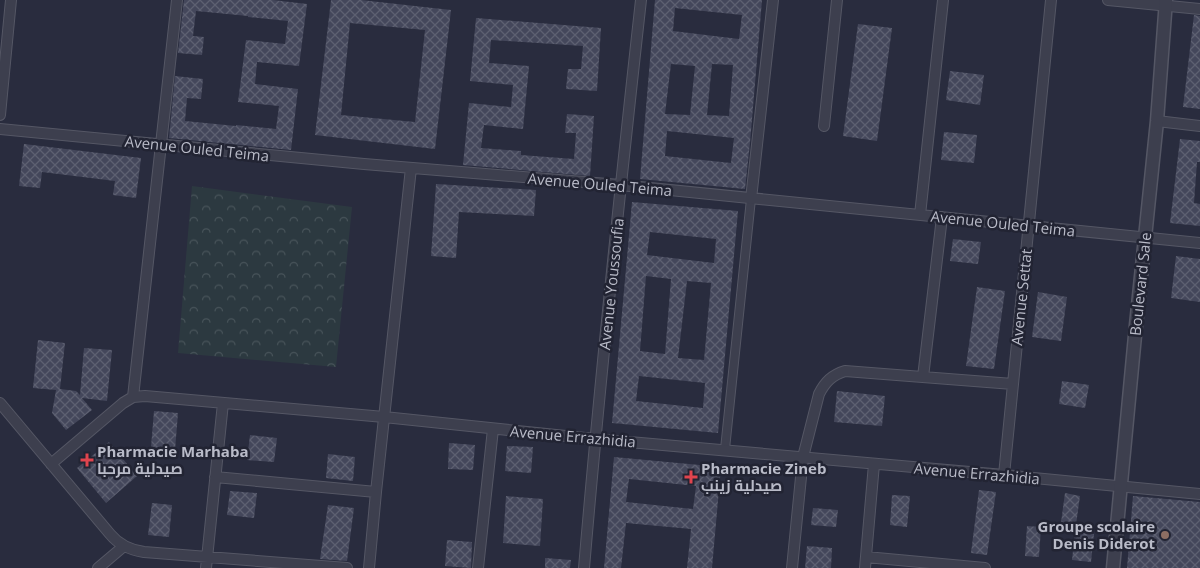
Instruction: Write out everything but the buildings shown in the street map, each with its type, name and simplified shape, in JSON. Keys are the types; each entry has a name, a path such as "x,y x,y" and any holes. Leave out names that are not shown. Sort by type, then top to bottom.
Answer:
{"street":[{"path":"0,115 11,0"},
{"path":"51,464 123,402 133,397 178,0"},
{"name":"Avenue Youssoufia","path":"584,568 620,185 641,0"},
{"path":"724,450 774,0"},
{"path":"824,126 837,0"},
{"path":"920,215 944,0"},
{"name":"Avenue Settat","path":"1004,475 1051,0"},
{"path":"1108,0 1166,3 1200,9"},
{"name":"Boulevard Sale","path":"1113,568 1157,121 1166,3"},
{"path":"1157,121 1200,126"},
{"name":"Avenue Ouled Teima","path":"0,129 411,168 620,185 1200,242"},
{"path":"369,568 411,168"},
{"path":"923,377 942,217"},
{"path":"792,568 802,457 819,394 825,383 834,375 844,371 1013,384"},
{"name":"Avenue Errazhidia","path":"133,397 145,396 384,417 595,439 1200,494"},
{"path":"0,403 114,539 124,546 137,551 207,556 261,564 347,568"},
{"path":"206,568 223,403"},
{"path":"478,568 493,429"},
{"path":"865,568 874,464"},
{"path":"215,477 376,492"},
{"path":"98,568 124,546"},
{"path":"866,557 985,568"}],"green space":[{"path":"192,186 352,207 336,367 178,353"}],"place":[{"name":"Pharmacie Marhaba صيدلية مرحبا","path":"87,460"},
{"name":"Pharmacie Zineb صيدلية زينب","path":"691,477"},
{"name":"Groupe scolaire Denis Diderot","path":"1165,535"}]}
